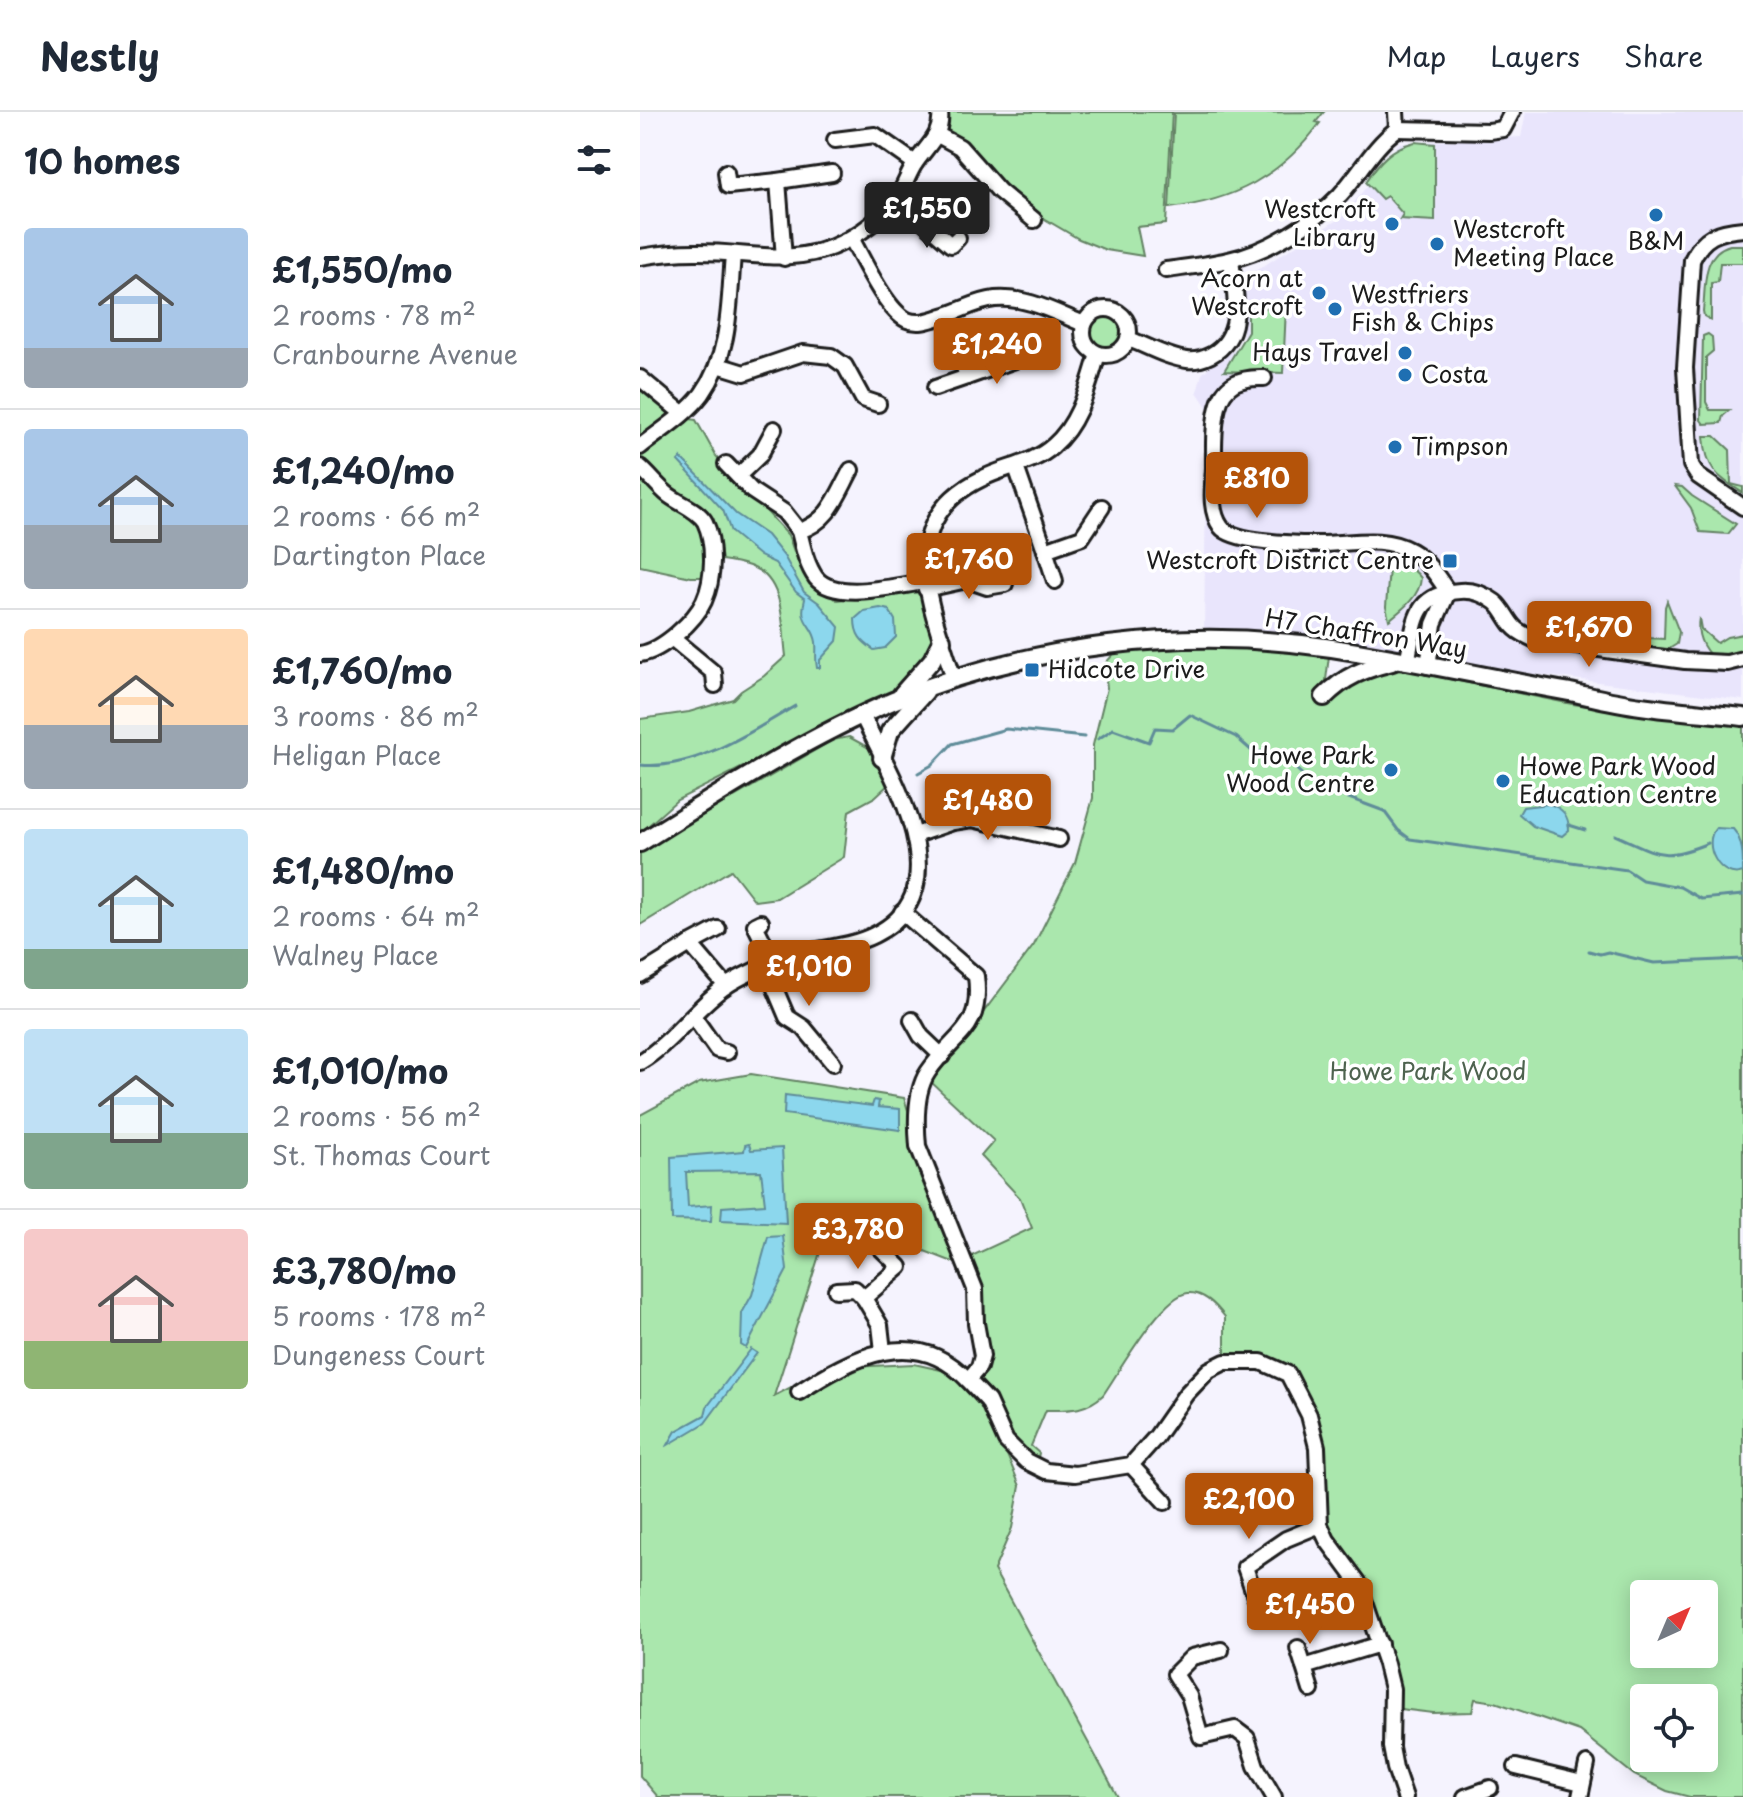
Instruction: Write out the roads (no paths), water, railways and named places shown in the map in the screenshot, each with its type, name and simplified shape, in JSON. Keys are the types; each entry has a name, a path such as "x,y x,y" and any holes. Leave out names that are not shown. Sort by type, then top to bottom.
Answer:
{"street":[{"path":"640,257 698,252 784,258 814,254 851,238 879,220 897,199 915,163 938,135 940,112"},
{"path":"1396,112 1397,129"},
{"path":"1166,270 1231,260 1267,245 1327,207 1382,140 1397,129 1503,129 1512,112"},
{"path":"835,140 875,135 915,163"},
{"path":"938,135 973,158 999,191 1034,220"},
{"path":"726,172 728,186 832,173"},
{"path":"778,181 784,258"},
{"path":"897,199 951,245 958,238"},
{"path":"1743,229 1714,233 1698,248 1692,260 1685,368 1691,465 1698,476 1743,507"},
{"path":"851,238 895,311 908,321 922,323 997,298 1021,300 1084,324"},
{"path":"640,447 701,395 718,365 725,340 733,254"},
{"path":"1129,339 1188,360 1206,357 1223,348 1235,331 1231,260"},
{"path":"1098,310 1117,311 1127,320 1129,339 1120,351 1098,354 1085,341 1084,324 1098,310"},
{"path":"948,315 967,377"},
{"path":"718,365 744,373 803,353 831,356 845,366 866,405"},
{"path":"954,679 925,585 923,565 936,519 950,501 983,477 1016,467 1054,446 1074,422 1098,354"},
{"path":"935,388 1015,360"},
{"path":"1264,378 1247,377 1221,395 1216,413 1213,510 1222,529 1237,537 1317,545 1357,541 1391,544 1411,551 1428,565 1448,592"},
{"path":"640,378 682,413"},
{"path":"738,476 760,455 774,429"},
{"path":"726,464 752,491 784,512 799,531 807,563 818,580 841,592 967,580 987,587 1005,584"},
{"path":"640,467 668,495 703,518 712,539 713,560 704,601 673,639 659,649 640,654"},
{"path":"1016,467 1055,581"},
{"path":"799,531 813,527 828,514 851,470"},
{"path":"1045,550 1082,537 1102,507"},
{"path":"1324,697 1339,681 1357,671 1402,661 1424,604 1432,596 1448,592 1474,590 1496,603 1516,630 1535,640 1685,661 1727,663 1743,659"},
{"path":"1428,666 1434,624 1448,592"},
{"path":"673,639 714,673 715,685"},
{"name":"H7 Chaffron Way","path":"640,843 736,783 862,715 895,701 954,679 1123,643 1180,639 1258,641 1330,648 1639,706 1743,717"},
{"path":"895,701 932,660 942,640"},
{"path":"882,758 890,731 929,688"},
{"path":"640,1062 726,986 769,963 874,935 902,912 916,890 920,862 915,835 862,715"},
{"path":"915,835 972,819 1059,839"},
{"path":"902,912 976,976 979,998 975,1018 927,1074 920,1092 917,1137 975,1289 976,1323 982,1356 979,1367 968,1380"},
{"path":"761,922 755,925 787,1017 804,1028 833,1063"},
{"path":"640,975 718,929"},
{"path":"690,944 726,986"},
{"path":"693,1016 717,1050 727,1052"},
{"path":"913,1019 921,1036 942,1056"},
{"path":"864,1298 900,1267 868,1236"},
{"path":"836,1290 855,1289 864,1298 880,1325 883,1351"},
{"path":"799,1392 834,1370 883,1351 926,1351 947,1361 968,1380 988,1401 1006,1441 1036,1466 1046,1471 1075,1474 1131,1465 1156,1437 1186,1394 1209,1370 1225,1362 1261,1362 1288,1374 1309,1415 1317,1447 1320,1525 1327,1540 1358,1582 1380,1644 1392,1689 1391,1747 1405,1797"},
{"path":"1131,1465 1165,1502"},
{"path":"1255,1596 1245,1567 1286,1539 1320,1525"},
{"path":"1304,1667 1380,1644"},
{"path":"1298,1648 1311,1690"},
{"path":"1221,1650 1192,1657 1175,1674 1189,1696 1201,1737 1235,1729 1247,1738 1256,1766 1274,1797"},
{"path":"1516,1767 1581,1790 1587,1764"},
{"path":"1465,1797 1490,1788"}],"water":[{"path":"681,458 736,514 767,535 784,556 804,592 819,603 839,627 837,641 820,660 820,668 817,668 816,642 803,614 805,599 796,592 775,563 760,556 731,532 723,510 678,461"},
{"path":"889,610 895,620 896,637 885,648 874,650 860,637 855,619 864,611"},
{"path":"1549,804 1561,810 1568,821 1569,830 1562,836 1533,826 1519,814 1523,807"},
{"path":"1716,828 1733,829 1736,833 1742,849 1743,872 1727,871 1715,859 1711,843"},
{"path":"785,1095 872,1106 874,1100 879,1101 878,1107 900,1109 900,1130 784,1114"},
{"path":"749,1144 751,1150 782,1148 786,1223 721,1220 722,1207 765,1204 761,1171 686,1172 688,1207 712,1205 711,1221 672,1220 671,1157 744,1151 745,1145"},
{"path":"783,1236 787,1270 746,1348 741,1345 742,1313 752,1295 768,1237"},
{"path":"751,1349 757,1353 705,1423 668,1445 676,1431 705,1415 707,1407"}],"waterway":[{"path":"640,765 660,765 701,756 741,738 795,706"},
{"path":"1098,739 1113,729 1149,742 1155,728 1173,729 1190,715 1236,737 1252,751 1280,754 1307,779 1322,788 1384,811 1398,830 1410,839 1627,870 1642,880 1680,887 1701,899 1743,895"},
{"path":"918,773 932,765 952,744 1006,729 1084,737"},
{"path":"1569,825 1585,830"},
{"path":"1615,835 1652,851 1670,854 1708,843"},
{"path":"1589,951 1600,954 1608,952 1654,963 1743,959"}],"place":[{"name":"B&M","path":"1656,215"},
{"name":"Westcroft Library","path":"1392,224"},
{"name":"Westcroft Meeting Place","path":"1437,244"},
{"name":"Acorn at Westcroft","path":"1319,293"},
{"name":"Westfriers Fish & Chips","path":"1335,309"},
{"name":"Hays Travel","path":"1405,353"},
{"name":"Costa","path":"1405,375"},
{"name":"Timpson","path":"1395,447"},
{"name":"Westcroft District Centre","path":"1450,561"},
{"name":"Hidcote Drive","path":"1032,670"},
{"name":"Howe Park Wood Centre","path":"1391,770"},
{"name":"Howe Park Wood Education Centre","path":"1503,781"}],"park label":[{"name":"Howe Park Wood","path":"1428,1072"}]}
